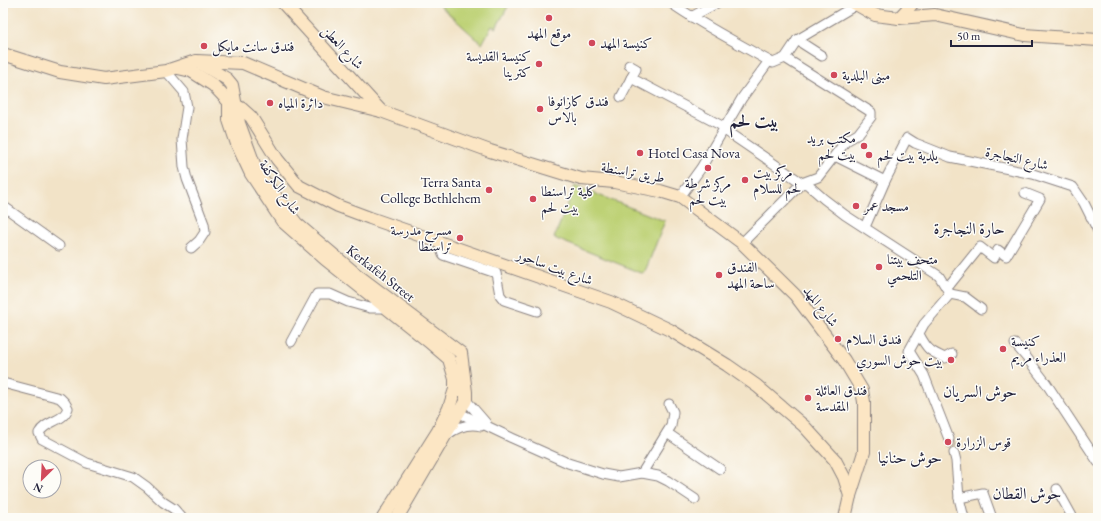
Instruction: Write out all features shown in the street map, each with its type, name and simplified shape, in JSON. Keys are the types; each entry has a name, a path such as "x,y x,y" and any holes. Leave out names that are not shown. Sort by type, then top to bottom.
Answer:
{"street":[{"name":"شارع العطن","path":"283,3 381,110"},
{"path":"671,3 691,17 773,63 785,58 797,40 854,4 876,15 899,18 935,15 1024,35 1098,40"},
{"path":"691,17 717,3"},
{"path":"899,18 913,3"},
{"path":"797,40 822,56"},
{"path":"3,54 60,72 104,79 166,71 196,61 243,63"},
{"path":"742,243 802,183 818,177 836,156 846,141 858,134 871,117 872,112 785,58"},
{"path":"196,61 227,79 232,85 229,101"},
{"path":"680,197 701,168 742,98 769,61"},
{"name":"طريق تراسنطة","path":"243,63 322,97 381,110 490,151 581,179 614,182 660,191 680,197"},
{"path":"229,101 220,85 220,78 230,69 243,63"},
{"path":"621,90 632,78 636,69 629,65"},
{"name":"شارع بيت ساحور","path":"178,68 191,71 214,85 229,101 241,108 251,117 277,159 299,186 338,206 611,302 670,330 727,364 757,386 804,426 835,460 844,477 850,496"},
{"path":"166,71 184,92 187,107 182,138 184,166 187,179 204,224 205,232 199,241 191,248"},
{"path":"632,78 724,127 726,132 802,183 807,184 845,215 939,276 948,291 964,297 981,310"},
{"name":"شارع الكركفة","path":"229,101 229,120 237,144 251,174 282,221 325,259 389,304 449,359 455,379 454,411 438,431 383,518"},
{"name":"شارع النجاجرة","path":"885,181 908,138 915,143 950,157 1033,174 1073,187 1084,203 1098,231"},
{"path":"836,156 885,181 865,227"},
{"path":"949,439 924,376 908,351 924,324 980,247 994,258 998,250 1006,256 1040,199 1025,193"},
{"name":"شارع المهد","path":"680,197 742,243 794,296 844,360 862,390 864,402 864,452 850,496 847,518"},
{"path":"3,206 59,246"},
{"path":"439,242 443,255 496,273 500,295 504,300 537,311"},
{"path":"292,342 317,294 330,294 348,302 370,308 389,304"},
{"name":"Kerkafeh Street","path":"389,304 461,353 466,400"},
{"path":"919,334 926,348 934,353 945,358 952,354"},
{"path":"1015,344 1046,383 1098,462"},
{"path":"3,383 60,398 68,408 65,415 61,419 45,426 42,429 40,433 42,439 87,463 133,477 147,487 163,502 174,509 182,518"},
{"path":"397,518 446,434 454,411 466,400 490,427"},
{"path":"642,474 667,433 673,419 673,412 669,404"},
{"path":"454,411 542,452 587,469 619,477 642,474 658,476 695,499"},
{"path":"446,434 454,429 468,425 490,427"},
{"path":"667,433 720,469"},
{"path":"954,454 959,498 964,518"},
{"path":"1057,489 1073,518"},
{"path":"959,498 983,493 992,518"}],"green space":[{"path":"437,3 510,3 496,28 492,26 482,44"},
{"path":"575,186 665,221 644,274 554,238"}],"tunnel":[{"path":"949,439 954,453"}],"place":[{"name":"موقع المهد","path":"549,18"},
{"name":"كنيسة المهد","path":"592,43"},
{"name":"فندق سانت مايكل","path":"204,46"},
{"name":"كنيسة القديسة كترينا","path":"539,64"},
{"name":"مبنى البلدية","path":"834,75"},
{"name":"دائرة المياه","path":"270,103"},
{"name":"فندق كازانوفا بالاس","path":"540,109"},
{"name":"مكتب بريد بيت لحم","path":"864,146"},
{"name":"Hotel Casa Nova","path":"640,153"},
{"name":"يلدية بيت لحم","path":"869,155"},
{"name":"مركز شرطة بيت لحم","path":"708,168"},
{"name":"مركز بيت لحم للسلام","path":"745,180"},
{"name":"Terra Santa College Bethlehem","path":"489,190"},
{"name":"كلية تراسنطا بيت لحم","path":"533,199"},
{"name":"مسجد عمر","path":"856,206"},
{"name":"مسرح مدرسة تراسنطا","path":"460,238"},
{"name":"متحف بيتنا التلحمي","path":"879,267"},
{"name":"الفندق ساحة المهد","path":"719,275"},
{"name":"فندق السلام","path":"838,339"},
{"name":"كنيسة العذراء مريم","path":"1003,349"},
{"name":"بيت حوش السوري","path":"951,360"},
{"name":"فندق العائلة المقدسة","path":"808,398"},
{"name":"قوس الزرارة","path":"948,442"}],"district":[{"name":"بيت لحم","path":"754,120"},
{"name":"حارة النجاجرة","path":"969,228"},
{"name":"حوش السريان","path":"980,391"},
{"name":"حوش حنانيا","path":"910,457"},
{"name":"حوش القطان","path":"1027,493"}]}
